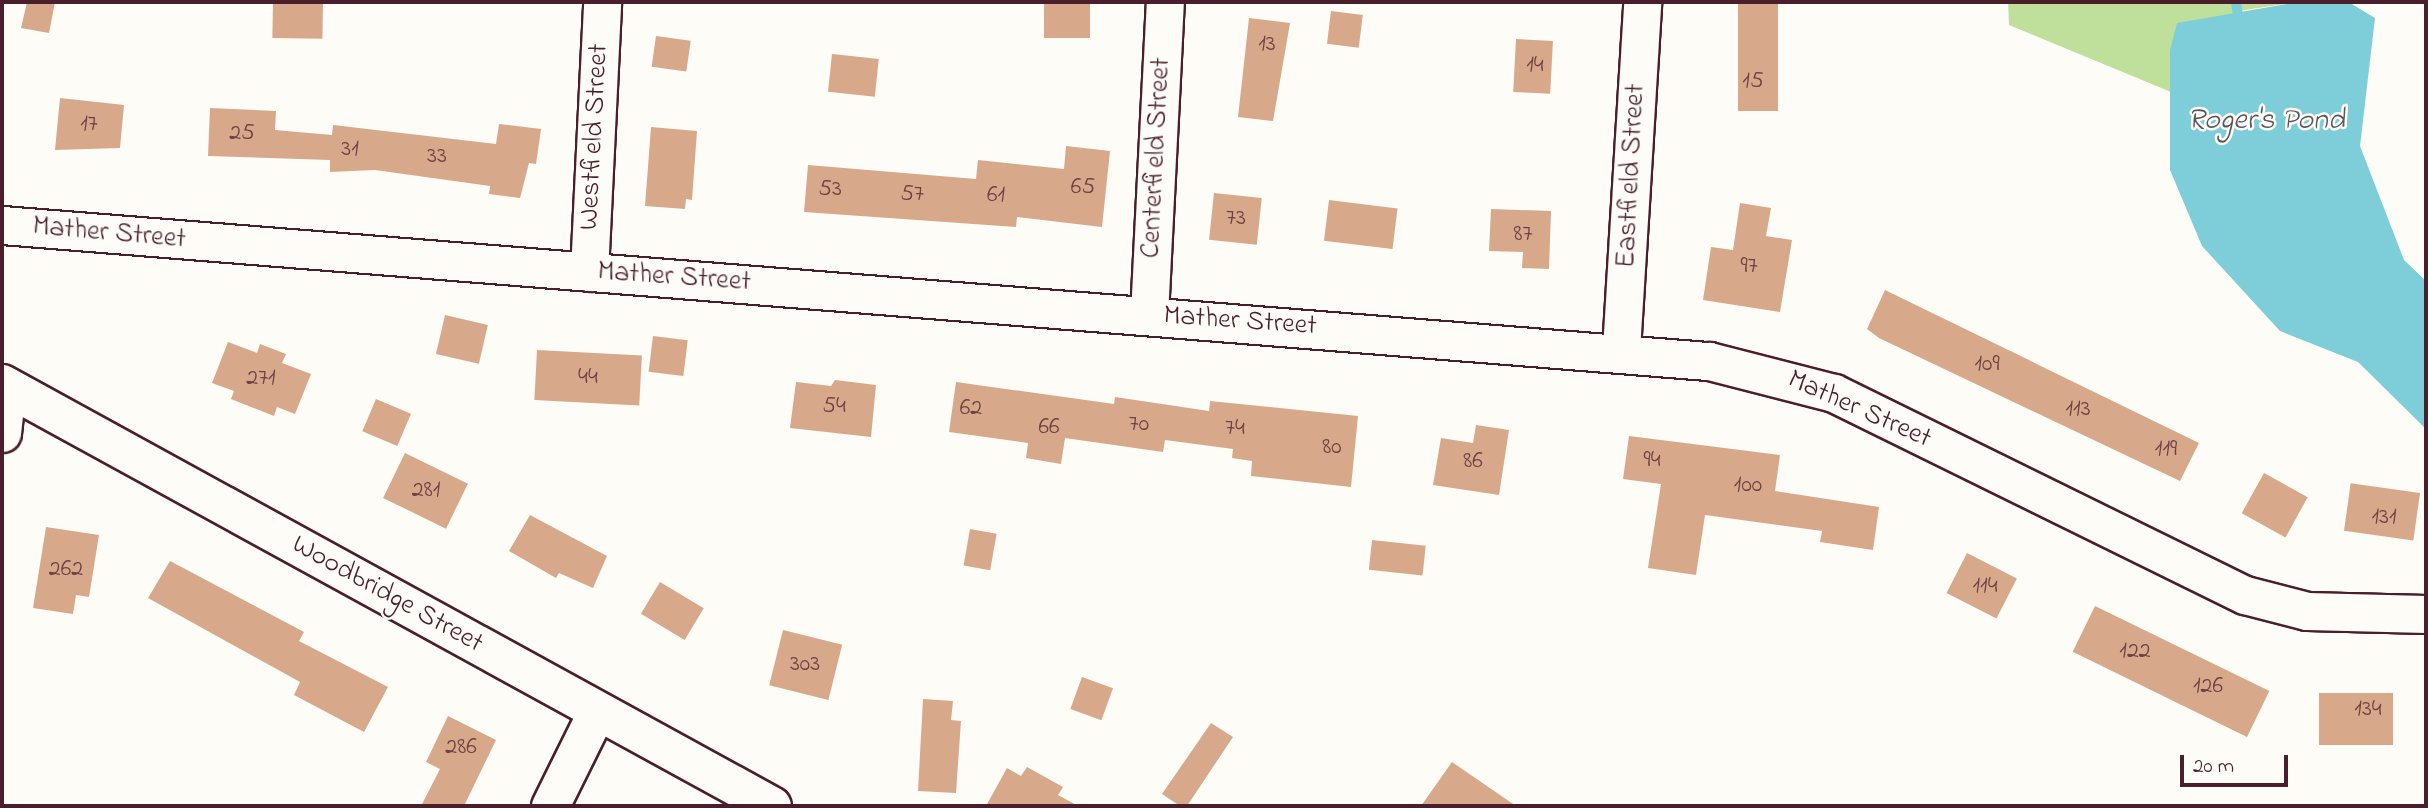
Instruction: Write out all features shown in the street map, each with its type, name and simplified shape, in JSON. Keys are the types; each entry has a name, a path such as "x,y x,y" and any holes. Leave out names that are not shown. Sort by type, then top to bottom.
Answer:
{"main road":[{"name":"Woodbridge Street","path":"5,386 772,806"}],"street":[{"name":"Westfield Street","path":"589,272 602,2"},
{"name":"Centerfield Street","path":"1149,315 1165,2"},
{"name":"Eastfield Street","path":"1621,350 1642,2"},
{"name":"Mather Street","path":"2,225 1621,350 1772,372 1834,393 2245,595 2307,611 2426,614"},
{"path":"2,433 5,386"},
{"path":"550,806 597,711"}],"green space":[{"path":"2008,2 2298,2 2238,11 2170,50 2171,92 2009,25"}],"water":[{"name":"Roger's Pond","path":"2298,2 2350,3 2375,18 2360,146 2404,260 2426,281 2426,429 2358,362 2280,331 2202,246 2170,170 2170,50 2177,23"}],"building":[{"path":"27,2 55,2 49,33 21,28"},
{"path":"273,2 323,3 322,39 272,38"},
{"path":"1044,2 1090,2 1090,38 1044,38"},
{"path":"1738,2 1778,2 1778,111 1738,111"},
{"path":"1331,11 1363,15 1359,48 1327,44"},
{"path":"1249,18 1290,23 1273,121 1238,117"},
{"path":"656,36 691,41 686,72 652,67"},
{"path":"1516,39 1553,41 1550,94 1513,92"},
{"path":"832,54 879,59 875,97 828,92"},
{"path":"60,98 124,105 120,148 55,150"},
{"path":"210,108 276,111 275,130 332,135 333,125 496,144 499,124 541,129 536,164 529,163 520,198 489,194 490,186 375,170 330,172 330,160 208,156"},
{"path":"651,127 697,131 692,200 686,199 685,209 645,206"},
{"path":"1066,146 1110,151 1102,227 1017,217 1016,227 804,212 808,165 976,179 978,160 1064,169"},
{"path":"1214,193 1262,198 1257,245 1209,240"},
{"path":"1329,200 1397,208 1392,249 1324,241"},
{"path":"1740,203 1771,208 1766,236 1792,240 1780,312 1703,300 1711,247 1733,250"},
{"path":"1491,209 1551,211 1549,269 1522,268 1523,252 1489,251"},
{"path":"1885,290 2199,443 2180,481 1879,338 1867,329"},
{"path":"445,315 488,325 479,364 436,354"},
{"path":"653,336 688,340 683,376 649,372"},
{"path":"228,342 257,353 260,344 286,354 282,363 311,374 295,414 277,407 274,416 231,399 234,391 212,383"},
{"path":"537,350 642,355 639,405 534,400"},
{"path":"835,380 876,385 871,437 790,428 796,382 831,386"},
{"path":"956,382 1114,404 1115,397 1209,411 1210,401 1358,416 1351,487 1251,476 1252,461 1232,458 1233,449 1165,440 1163,452 1065,438 1061,464 1026,458 1028,443 949,432"},
{"path":"376,399 411,414 397,446 362,431"},
{"path":"1476,425 1509,430 1499,495 1433,485 1441,438 1473,443"},
{"path":"1629,436 1780,455 1775,491 1879,507 1873,550 1820,542 1822,531 1705,515 1696,575 1648,568 1661,484 1623,479"},
{"path":"405,453 468,484 446,529 383,498"},
{"path":"2264,473 2308,497 2285,537 2242,513"},
{"path":"2351,483 2420,493 2413,541 2344,531"},
{"path":"530,515 607,556 593,588 559,573 556,578 509,551"},
{"path":"46,527 99,535 89,597 76,595 73,614 33,608"},
{"path":"970,529 997,534 990,570 964,565"},
{"path":"1372,540 1426,546 1423,575 1369,570"},
{"path":"1967,553 2017,578 1996,619 1947,593"},
{"path":"170,561 304,632 299,641 388,687 364,732 294,695 300,682 148,598"},
{"path":"660,582 704,608 685,640 641,614"},
{"path":"2095,606 2269,691 2247,737 2073,652"},
{"path":"783,630 842,645 828,700 769,685"},
{"path":"1082,677 1113,688 1101,720 1070,709"},
{"path":"2319,693 2393,693 2393,745 2319,745"},
{"path":"923,699 953,701 951,720 961,721 956,793 918,791"},
{"path":"448,716 496,740 464,806 421,806 440,769 426,762"},
{"path":"1211,723 1233,737 1187,806 1180,806 1162,794"},
{"path":"1452,762 1516,806 1421,806"},
{"path":"1027,767 1063,787 1058,795 1078,806 986,806 1007,768 1021,776"}],"waterway":[{"path":"2236,2 2239,23"}]}
